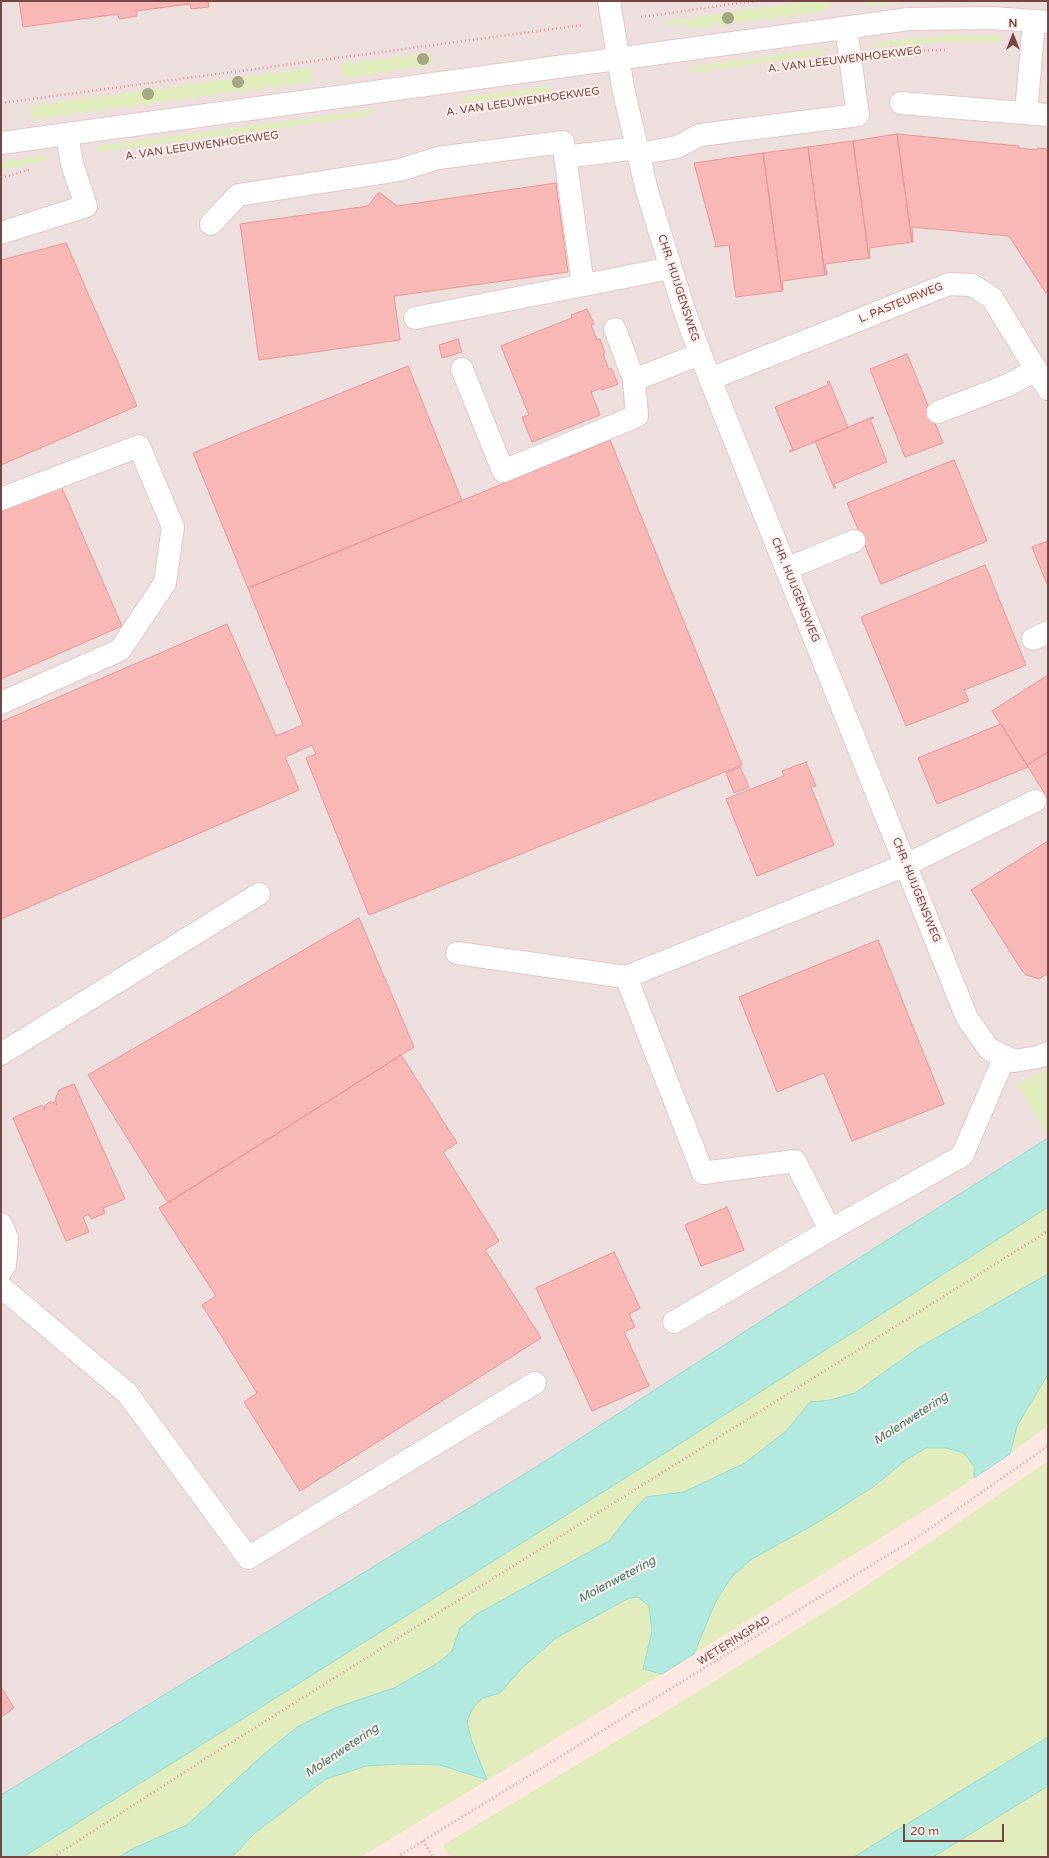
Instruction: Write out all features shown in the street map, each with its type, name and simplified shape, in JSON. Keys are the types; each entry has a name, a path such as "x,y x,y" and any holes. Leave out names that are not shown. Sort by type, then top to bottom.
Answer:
{"street":[{"name":"CHR. HUIJGENSWEG","path":"610,11 623,88 647,191 685,312 700,354 786,569 968,1018 989,1049 1014,1061 1038,1057 1048,1053"},
{"path":"1,143 909,19 992,18 1041,21 1026,114"},
{"path":"565,156 677,147 700,135 858,115 846,28"},
{"path":"901,103 1048,115"},
{"path":"1,233 86,206 72,164 67,134"},
{"path":"211,224 238,195 400,170 438,158 563,142 583,285"},
{"path":"416,318 671,268"},
{"name":"L. PASTEURWEG","path":"710,379 949,284 972,285 992,298 1048,389"},
{"path":"462,369 502,471 637,416 634,380 615,329"},
{"path":"634,380 700,354"},
{"path":"938,412 1008,385 1036,370"},
{"path":"1,499 140,446 173,527 165,583 120,650 1,703"},
{"path":"786,569 854,541"},
{"path":"458,953 626,977 906,865 1035,801"},
{"path":"1,1054 259,894"},
{"path":"626,977 703,1172 795,1161 830,1230"},
{"path":"674,1322 830,1230 962,1156 1005,1056"},
{"path":"1,1224 7,1238 5,1265 1,1271"},
{"path":"1,1287 127,1393 248,1558 535,1383"}],"path":[{"path":"1,103 610,11 754,1"},
{"name":"A. VAN LEEUWENHOEKWEG","path":"897,52 951,50"},
{"path":"1,178 32,169 72,164"},
{"path":"53,1857 205,1759 1048,1231"},
{"name":"WETERINGPAD","path":"398,1857 922,1534 1048,1446"},
{"path":"423,1841 433,1857"}],"shaded area":[{"path":"1,1 1048,1 1048,1174 1,1806"}],"green space":[{"path":"810,1 830,1 831,4 827,9 821,12 687,29 686,23 664,26 666,21"},
{"path":"862,1 913,1 868,6"},
{"path":"958,35 1002,36 1001,42 959,41 876,47 876,42"},
{"path":"825,48 825,54 691,73 689,67"},
{"path":"430,53 432,65 346,78 341,75 340,64"},
{"path":"311,68 314,78 311,82 32,119 30,106"},
{"path":"550,86 549,92 460,103 459,98"},
{"path":"369,110 369,116 98,152 97,146"},
{"path":"46,155 47,160 1,170 1,162"},
{"path":"1048,1069 1048,1136 1017,1084"},
{"path":"1048,1207 1048,1274 918,1348 855,1393 830,1400 810,1402 786,1431 745,1463 684,1492 646,1497 609,1541 477,1614 460,1628 452,1651 438,1663 394,1688 335,1708 297,1727 263,1755 187,1825 134,1848 119,1857 23,1857 684,1441"},
{"path":"1048,1374 1048,1425 1010,1454 1017,1426"},
{"path":"926,1448 946,1448 964,1453 974,1466 974,1478 927,1509 694,1654 715,1603 730,1578 750,1560 815,1524 873,1487 906,1460"},
{"path":"1048,1461 1048,1737 854,1857 450,1857 443,1845 673,1707 860,1590"},
{"path":"638,1597 649,1606 652,1630 643,1669 662,1674 361,1857 232,1857 255,1833 326,1779 366,1766 400,1764 440,1765 486,1780 472,1742 467,1722 471,1711 482,1698 500,1693 520,1670 556,1638 629,1598"},
{"path":"1048,1786 1048,1854 1043,1857 933,1857"}],"water":[{"path":"1048,1138 1048,1207 684,1441 23,1857 1,1857 1,1795 536,1467 826,1279"},
{"name":"Molenwetering","path":"1048,1274 1048,1374 1017,1426 1010,1454 974,1478 974,1466 964,1453 946,1448 926,1448 906,1460 873,1487 815,1524 750,1560 730,1579 715,1603 694,1654 662,1674 643,1669 652,1631 649,1606 638,1597 629,1598 556,1638 520,1670 500,1693 482,1698 471,1711 467,1722 472,1742 487,1780 440,1765 400,1764 366,1766 326,1779 255,1833 232,1857 119,1857 134,1848 187,1825 263,1755 297,1727 335,1708 394,1688 438,1663 452,1651 460,1628 477,1614 609,1541 646,1497 684,1492 745,1463 786,1431 810,1402 830,1400 855,1393 918,1348"},
{"path":"1048,1737 1048,1786 933,1857 854,1857"}],"building":[{"path":"19,1 213,1 208,2 209,7 191,9 190,4 136,11 137,16 119,19 118,14 23,27"},
{"path":"897,134 1019,146 1019,148 1037,150 1037,148 1048,149 1048,291 1046,293 1009,236 912,227 912,242"},
{"path":"897,134 912,242 869,248 869,258 853,141"},
{"path":"853,141 869,258 825,264 827,275 825,275 808,147"},
{"path":"808,147 825,275 782,281 782,291 763,153"},
{"path":"763,153 782,291 736,297 729,245 714,247 716,245 694,163"},
{"path":"556,183 568,272 394,296 400,340 259,360 240,224 368,206 378,193 397,206"},
{"path":"66,243 137,406 1,465 1,260"},
{"path":"587,309 594,324 591,325 597,340 600,339 605,353 603,354 609,370 611,368 618,384 602,390 601,388 591,392 600,415 532,442 522,417 529,415 501,346 572,318 571,315"},
{"path":"458,339 462,352 442,358 439,345"},
{"path":"907,354 943,443 905,457 870,369"},
{"path":"408,366 462,501 248,588 193,453"},
{"path":"829,381 848,428 790,452 789,451 793,450 775,407 829,385 827,382"},
{"path":"873,417 874,418 870,419 887,462 834,484 836,488 834,488 815,441"},
{"path":"610,440 742,765 369,915 306,758 316,754 312,745 285,757 299,790 1,919 1,722 227,624 276,736 303,725 248,588"},
{"path":"954,460 987,541 881,584 847,503"},
{"path":"61,486 122,626 1,679 1,512"},
{"path":"1048,541 1048,583 1047,584 1032,547"},
{"path":"985,565 1026,665 964,690 969,701 906,726 861,617"},
{"path":"1048,675 1048,752 1027,765 992,711"},
{"path":"1001,724 1028,767 937,804 918,758"},
{"path":"1048,752 1048,799 1027,765"},
{"path":"806,762 816,786 811,787 834,845 757,876 726,799 784,776 782,771"},
{"path":"740,767 749,787 734,793 726,773"},
{"path":"1048,841 1048,973 1039,979 1026,975 1023,972 971,890"},
{"path":"359,918 414,1047 168,1203 88,1075"},
{"path":"878,940 944,1104 852,1141 824,1073 777,1092 739,997"},
{"path":"401,1055 457,1143 443,1152 499,1241 485,1250 541,1338 300,1491 244,1402 257,1393 202,1305 216,1296 159,1208"},
{"path":"74,1084 125,1199 103,1208 105,1213 91,1219 89,1214 83,1217 89,1232 66,1241 13,1118 42,1105 44,1110 45,1106 49,1102 53,1102 57,1105 55,1100 59,1090"},
{"path":"727,1207 744,1250 701,1266 685,1225"},
{"path":"614,1252 640,1308 629,1314 635,1327 624,1332 649,1386 592,1411 536,1288"},
{"path":"1,1687 14,1708 1,1717"}]}
